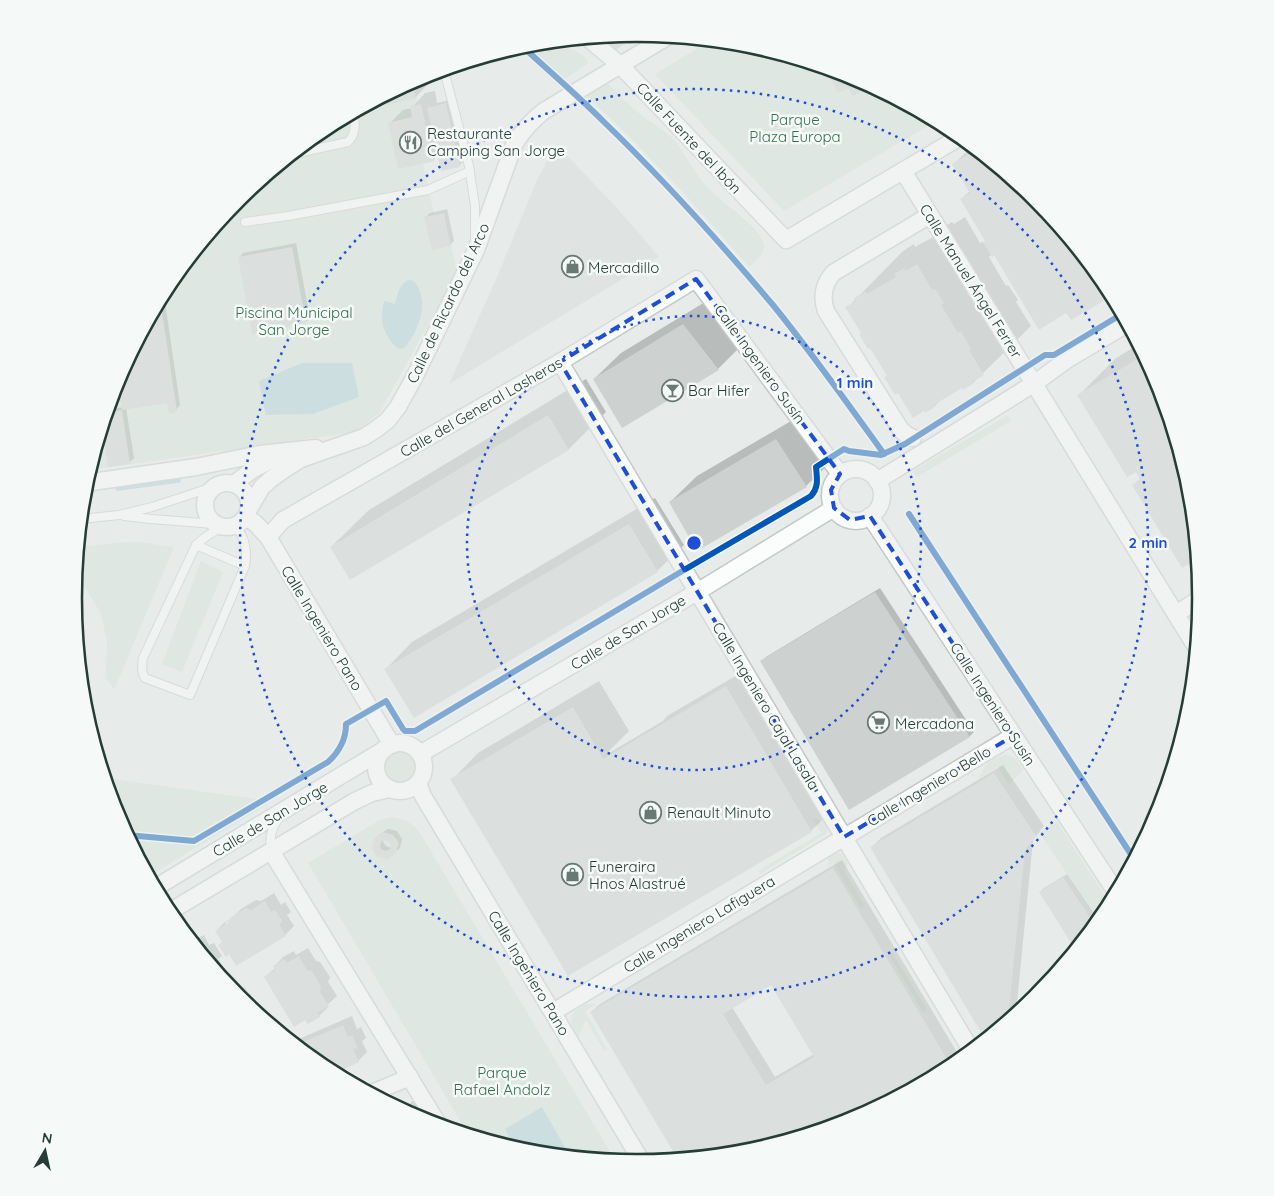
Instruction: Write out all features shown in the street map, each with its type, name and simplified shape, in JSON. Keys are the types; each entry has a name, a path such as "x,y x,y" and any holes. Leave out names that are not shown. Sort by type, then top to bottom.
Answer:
{"street":[{"name":"Calle de Ricardo del Arco","path":"234,520 271,479 285,469 302,459 364,437 387,421 398,407 414,378 476,250 514,145 521,132 544,111 657,43"},
{"name":"Calle Fuente del Ibón","path":"596,44 620,66 786,240 903,170"},
{"path":"903,170 953,141"},
{"name":"Calle Manuel Ángel Ferrer","path":"903,170 1191,638"},
{"path":"913,438 901,430 826,311 823,296 827,280 833,273 930,215"},
{"name":"Calle del General Lasheras","path":"268,537 283,520 560,362 696,279"},
{"name":"Calle Ingeniero Susín","path":"696,279 840,474"},
{"path":"877,480 1122,327"},
{"path":"1035,383 1074,369 1127,337"},
{"name":"Calle Ingeniero Cajal Lasala","path":"560,362 968,1044"},
{"path":"94,482 196,467 260,454 341,445"},
{"path":"196,467 210,473 223,485 242,488 245,492 249,500 234,520 208,517 205,504 208,495 223,485 272,459 293,450"},
{"path":"860,470 867,472 877,480 882,493 881,500 875,512 870,516 864,519 850,520 838,513 834,508 830,490 840,474 846,471 860,470"},
{"name":"Calle de San Jorge","path":"420,754 697,592 834,508"},
{"name":"Calle Ingeniero Susín","path":"870,516 1112,886"},
{"name":"Calle Ingeniero Pano","path":"234,520 255,523 268,537 389,747"},
{"path":"1176,614 1192,604"},
{"name":"Calle Ingeniero Bello","path":"844,837 1013,736"},
{"path":"408,744 420,754 424,769 418,783 412,788 405,791 397,791 383,784 378,778 377,762 380,755 389,747 408,744"},
{"name":"Calle de San Jorge","path":"161,884 389,747"},
{"name":"Calle Ingeniero Pano","path":"418,783 423,796 637,1154"},
{"name":"Calle de San Jorge","path":"176,908 355,801 389,788"},
{"name":"Calle Ingeniero Lafiguera","path":"553,1012 844,837"},
{"path":"271,851 432,1114"},
{"path":"379,1090 410,1077"}],"lane":[{"path":"446,77 470,171 475,206 476,250"},
{"path":"307,151 348,142 354,130 355,120"},
{"path":"245,222 428,190 470,171"},
{"path":"87,518 119,515 223,485"},
{"path":"119,515 151,519 234,520"},
{"path":"234,520 246,544 245,566 190,695 145,678 142,673 143,658 196,545 208,534 234,520"},
{"path":"196,545 245,566"},
{"path":"271,851 272,829 285,810"}],"highlighted area":[{"path":"696,279 840,474 831,490 834,508 850,520 870,516 1013,736 844,837 560,362"}],"shaded area":[{"name":"Mercadillo","path":"558,146 616,207 659,257 449,384 497,277 537,180 554,148"}],"green space":[{"name":"Parque Plaza Europa","path":"701,46 745,53 781,61 850,85 883,100 929,125 784,211 655,74"},
{"path":"564,47 574,50 586,58 587,64 557,84 524,54 546,50 550,53 553,49"},
{"path":"608,83 631,107 671,137 705,185 746,220 758,233 764,249 759,258 749,267 670,179 587,96"},
{"name":"Piscina Municipal San Jorge","path":"415,89 418,105 421,104 434,161 423,164 434,214 444,213 457,272 380,412 355,432 97,469 111,419 139,352 175,289 219,232 244,205 299,157 359,117"},
{"path":"1008,415 1011,421 917,477 913,471"},
{"path":"139,542 174,547 114,690 106,677 107,641 101,614 82,585 84,546"},
{"path":"201,561 223,572 182,672 162,664"},
{"path":"400,752 411,756 415,767 411,778 400,782 389,778 385,767 389,756"},
{"path":"1003,755 1015,759 1023,770 1009,785 998,767 978,779 987,763"},
{"path":"112,779 264,800 268,804 154,873 124,811"},
{"name":"Parque Rafael Andolz","path":"392,817 400,819 408,822 420,833 611,1153 564,1149 529,1143 463,1126 308,863 380,820"},
{"path":"813,819 824,821 828,828 826,834 760,874 758,871 821,833"},
{"path":"1057,822 1105,897 1094,914 1040,833"},
{"path":"837,852 843,855 848,864 844,871 865,907 861,909 834,863 827,867 830,855"},
{"path":"892,953 927,1010 923,1012 889,955"},
{"path":"245,986 254,1000 244,991 241,988"},
{"path":"586,1004 596,1004 585,1011 607,1049 604,1051 586,1020 578,1037 572,1026 573,1014"}],"water":[{"path":"408,280 414,281 418,288 421,295 422,310 415,332 406,346 401,349 394,345 385,332 382,322 382,310 385,301 395,304 400,287"},
{"path":"302,363 352,363 359,397 313,414 266,415 259,381"},
{"path":"542,1107 566,1149 511,1139 505,1129"}],"building":[{"path":"626,43 615,51 607,44"},
{"path":"829,77 859,89 861,92 853,96 848,88 838,93"},
{"path":"414,89 416,98 385,105 385,103"},
{"path":"446,103 460,167 441,171 427,108"},
{"name":"Restaurante Camping San Jorge","path":"421,104 434,161 398,169 388,123 412,117 410,106"},
{"path":"970,153 1003,180 1055,232 1078,260 1106,300 1071,320 1066,313 1039,330 994,255 992,257 983,242 985,241 960,199 970,193 952,164"},
{"path":"444,213 451,246 432,250 424,217"},
{"path":"292,247 306,323 252,334 238,257"},
{"path":"917,264 932,290 935,289 944,303 941,305 958,333 961,331 971,349 969,350 984,375 972,382 973,384 963,390 962,388 934,405 935,407 913,418 898,393 895,395 884,377 887,376 870,348 868,349 859,334 861,333 845,307 856,301 854,298 866,291 867,294 896,277 894,274 904,268 906,271"},
{"path":"162,311 177,411 173,414 169,413 167,403 122,410 120,396 124,385 139,352"},
{"path":"683,324 719,370 622,428 593,379"},
{"path":"1138,359 1163,419 1174,454 1188,525 1191,563 1182,568 1132,485 1140,480 1136,472 1127,477 1077,395"},
{"path":"122,410 130,464 108,467 104,441 114,412"},
{"path":"548,415 569,450 350,580 330,547"},
{"path":"776,439 807,487 697,551 669,502"},
{"path":"629,524 658,572 414,718 384,669"},
{"name":"Mercadona","path":"875,592 970,737 849,810 760,661"},
{"path":"726,686 812,832 568,976 450,779 573,707 603,759"},
{"path":"994,773 1036,836 1025,850 1009,1010 982,1033 870,847"},
{"path":"383,832 393,835 399,843 396,853 388,859 377,857 372,848 374,838","holes":["384,840 388,841 391,845 390,849 382,850 380,847 381,842"]},
{"path":"833,868 947,1059 883,1096 816,1124 781,1135 745,1143 710,1149 673,1152 590,1012","holes":["771,985 814,1057 766,1085 723,1014"]},
{"path":"1063,877 1091,919 1072,944 1039,892"},
{"path":"265,901 271,912 275,910 283,922 279,924 286,936 236,966 229,954 226,957 218,945 222,942 215,931 229,922 230,918 246,908 251,910"},
{"path":"299,956 307,970 312,971 321,987 320,992 329,1006 317,1013 320,1017 308,1024 305,1020 294,1027 264,977 275,970 273,966 284,959 287,963"},
{"path":"343,1025 348,1037 352,1035 358,1048 353,1049 359,1062 344,1070 303,1042"}],"waterway":[{"path":"118,488 178,480"}],"cycle path":[{"path":"530,53 625,143 669,188 753,281 830,379 884,454"},
{"path":"135,836 194,841 328,762 341,745 345,735 346,724 386,701 403,729 405,731 415,731 811,496 816,486 816,467 844,449 881,455 905,444 1045,355 1054,355 1116,317"},
{"path":"909,514 1130,853"}],"place":[{"name":"Restaurante Camping San Jorge","path":"411,142"},
{"name":"Mercadillo","path":"572,267"},
{"name":"Bar Hifer","path":"672,390"},
{"name":"Mercadona","path":"879,723"},
{"name":"Renault Minuto","path":"651,812"},
{"name":"Funeraira Hnos Alastrué","path":"573,875"}]}
